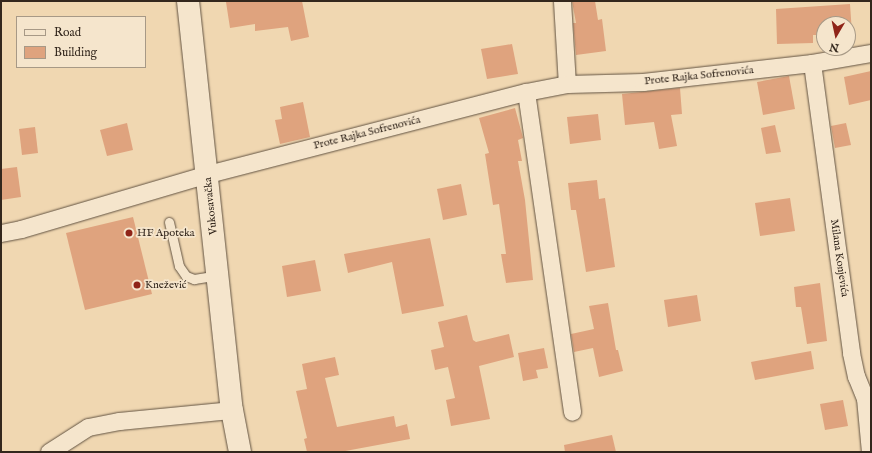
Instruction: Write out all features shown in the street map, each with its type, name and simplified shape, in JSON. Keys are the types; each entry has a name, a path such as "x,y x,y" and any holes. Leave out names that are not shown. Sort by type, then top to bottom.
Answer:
{"main road":[{"name":"Vukosavačka","path":"188,1 208,174 232,410 240,452"}],"street":[{"path":"562,1 568,84"},
{"name":"Prote Rajka Sofrenovića","path":"1,233 21,229 208,174 526,92 568,84 643,82 812,63 871,53"},
{"name":"Milana Konjevića","path":"812,63 851,353 856,376 865,398 870,452"},
{"path":"526,92 572,412"},
{"path":"49,452 88,427 119,421 232,410"}],"lane":[{"path":"169,222 179,266 186,276 194,279 218,275"}],"building":[{"path":"302,1 309,37 291,41 288,27 255,31 255,24 230,28 226,2"},
{"path":"572,1 595,1 598,20 602,19 606,51 576,55 573,23 576,23"},
{"path":"850,4 851,16 816,16 816,35 813,35 813,43 777,44 776,9"},
{"path":"512,44 518,74 487,79 481,49"},
{"path":"871,71 871,100 849,105 844,77"},
{"path":"789,76 795,109 763,115 757,82"},
{"path":"680,88 682,114 671,115 677,146 659,149 654,122 625,125 622,94"},
{"path":"303,102 310,137 280,144 275,120 282,119 280,107"},
{"path":"515,108 523,138 518,140 522,161 518,161 525,200 533,280 506,283 501,254 506,254 499,204 493,205 485,154 489,153 479,118"},
{"path":"598,114 601,140 570,144 567,117"},
{"path":"127,123 133,150 107,156 100,130"},
{"path":"846,123 851,145 835,148 831,126"},
{"path":"775,125 781,152 766,154 761,128"},
{"path":"35,127 38,153 22,155 19,129"},
{"path":"17,167 21,197 1,200 1,169"},
{"path":"597,180 599,199 605,198 615,267 586,272 576,210 571,210 568,183"},
{"path":"461,184 467,215 443,220 437,189"},
{"path":"790,198 795,231 760,236 755,203"},
{"path":"133,217 152,294 85,310 66,233"},
{"path":"430,238 444,306 402,314 392,262 348,273 344,254"},
{"path":"315,260 321,291 287,297 282,266"},
{"path":"820,283 827,341 807,344 801,307 796,307 794,287"},
{"path":"697,295 701,321 668,327 664,300"},
{"path":"608,303 616,350 618,350 623,371 599,377 593,348 574,352 571,334 594,329 589,306"},
{"path":"467,315 473,340 476,342 509,334 514,357 479,366 490,419 451,426 446,400 455,398 448,367 435,370 431,350 444,347 438,322"},
{"path":"544,348 548,368 536,370 538,378 523,381 518,353"},
{"path":"811,351 814,369 755,380 751,362"},
{"path":"335,357 339,375 325,378 337,427 394,416 396,427 407,424 410,439 340,452 307,452 304,439 307,438 296,391 307,389 302,364"},
{"path":"843,400 848,426 825,430 820,404"},
{"path":"612,435 616,452 565,452 564,445"}],"place":[{"name":"HF Apoteka","path":"129,233"},
{"name":"Knežević","path":"137,285"}]}
